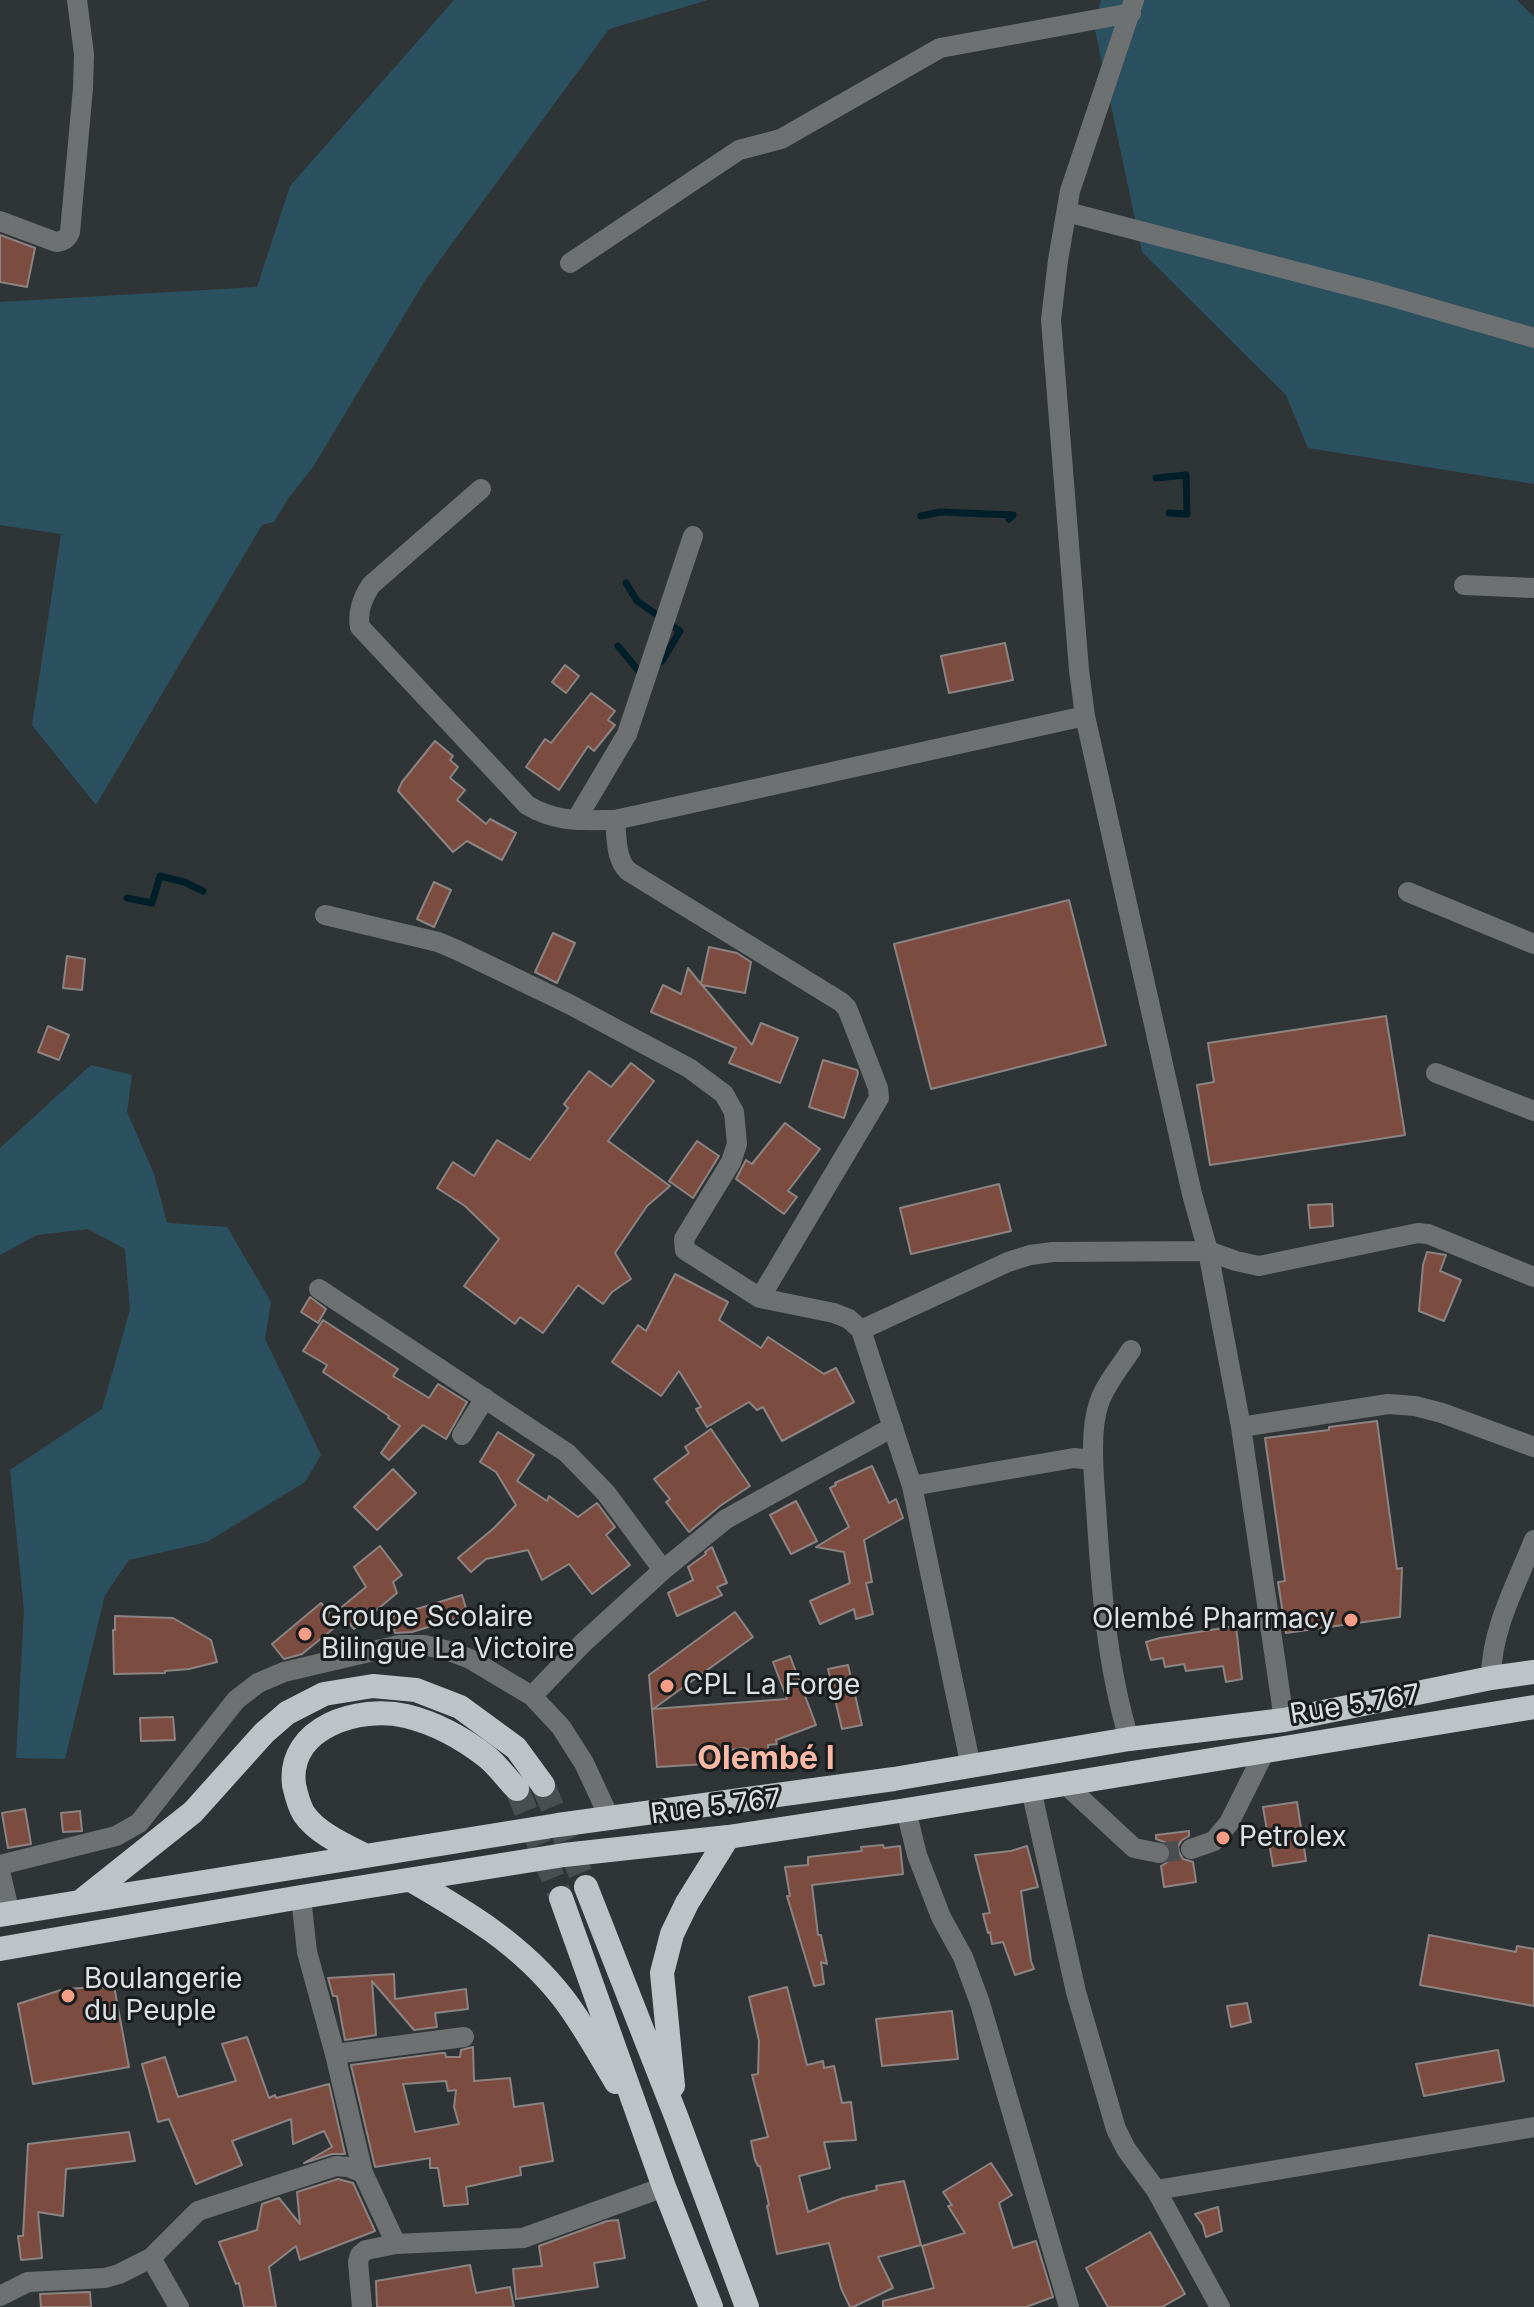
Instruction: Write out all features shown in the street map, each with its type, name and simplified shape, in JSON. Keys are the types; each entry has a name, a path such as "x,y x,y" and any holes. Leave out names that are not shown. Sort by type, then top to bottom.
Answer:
{"highway":[{"path":"5,1914 558,1825 971,1767 1129,1739 1284,1720 1534,1672"},
{"path":"78,1903 193,1812 264,1733 287,1713 324,1694 373,1686 416,1690 460,1707 516,1748 543,1785"},
{"name":"Rue 5.767","path":"0,1949 564,1855 728,1837 906,1810 1534,1707"},
{"path":"364,1855 329,1836 304,1815 296,1795 293,1772 298,1756 307,1741 326,1725 361,1714 404,1716 450,1733 489,1758 517,1789"},
{"path":"676,2116 662,1973 672,1934 687,1903 728,1837"},
{"path":"411,1880 478,1919 526,1957 564,1999 642,2123"},
{"path":"586,1887 747,2307"},
{"path":"561,1898 664,2187 711,2307"}],"street":[{"path":"0,221 56,242 62,242 70,232 83,88 84,54 77,0"},
{"path":"1132,6 1070,191 1051,320 1079,670 1085,716 1192,1194 1208,1251 1241,1427 1284,1720"},
{"path":"570,263 739,150 781,139 940,48 1132,6"},
{"path":"1067,212 1382,294 1534,338"},
{"path":"481,489 371,585 364,594 358,619 360,627 527,805 542,814 576,820 615,820 1085,716"},
{"path":"576,820 627,734 693,536"},
{"path":"1464,585 1534,588"},
{"path":"615,820 619,858 628,871 847,1008 878,1088 879,1098 760,1298"},
{"path":"1408,892 1534,944"},
{"path":"325,915 438,942 457,950 569,1004 689,1068 724,1094 734,1112 737,1144 731,1162 683,1245 685,1250 760,1298 834,1313 849,1319 861,1330 912,1486 971,1767"},
{"path":"1436,1073 1534,1111"},
{"path":"861,1330 1008,1262 1053,1252 1208,1251 1259,1266 1418,1233 1428,1234 1534,1277"},
{"path":"319,1289 567,1453 606,1493 663,1570"},
{"path":"1129,1739 1113,1682 1102,1602 1093,1460 1099,1402 1131,1350"},
{"path":"462,1435 485,1398"},
{"path":"1241,1427 1388,1404 1415,1406 1442,1413 1534,1447"},
{"path":"532,1696 583,1643 663,1570 726,1519 893,1427"},
{"path":"912,1486 1074,1458 1093,1460"},
{"path":"1491,1678 1495,1637 1534,1540"},
{"path":"5,1914 0,1868 116,1836 139,1823 236,1700 258,1683 284,1672 399,1645 424,1645 470,1659 532,1696 561,1727 584,1763 610,1819"},
{"path":"1191,1849 1214,1841 1229,1823 1265,1751"},
{"path":"1064,1783 1134,1848 1159,1853"},
{"path":"1031,1789 1076,1992 1116,2129 1126,2149 1156,2190 1220,2307"},
{"path":"906,1810 917,1855 980,2003 1069,2307"},
{"path":"301,1897 307,1952 363,2173 396,2244"},
{"path":"335,2054 464,2037"},
{"path":"1156,2190 1534,2127"},
{"path":"0,2296 28,2282 105,2278 151,2258 198,2211 336,2166 363,2173"},
{"path":"362,2307 358,2262 366,2250 396,2244 523,2238 664,2187"},
{"path":"151,2258 179,2307"}],"shaded area":[{"path":"454,0 708,0 609,29 426,279 313,467 274,522 262,525 96,805 32,725 61,534 0,525 0,302 257,287 290,186"},
{"path":"1101,0 1517,0 1534,17 1534,484 1308,448 1286,395 1142,252 1094,25"},
{"path":"91,1065 132,1075 127,1112 154,1174 167,1223 227,1227 271,1302 265,1339 321,1455 305,1482 207,1542 129,1560 105,1595 65,1759 16,1758 24,1611 10,1470 102,1409 130,1310 125,1249 88,1229 37,1235 0,1255 0,1148"}],"building":[{"path":"0,235 35,248 27,287 0,282"},
{"path":"1005,643 1013,680 949,693 941,656"},
{"path":"565,665 579,676 566,693 552,682"},
{"path":"591,693 615,711 608,720 615,725 594,751 588,746 559,790 526,767 545,739 551,743"},
{"path":"435,741 453,756 450,760 458,767 450,778 465,790 457,800 486,824 490,819 516,833 502,860 467,841 453,852 398,791"},
{"path":"434,882 451,890 434,927 417,919"},
{"path":"1069,900 1106,1045 931,1089 894,944"},
{"path":"553,933 575,943 557,983 535,972"},
{"path":"709,947 737,953 751,962 745,993 702,985 752,1045 761,1023 798,1038 780,1083 729,1063 736,1048 651,1012 663,985 681,994 688,968 701,984"},
{"path":"67,956 85,959 82,990 63,988"},
{"path":"1386,1016 1405,1135 1210,1165 1197,1085 1214,1082 1208,1043"},
{"path":"48,1026 69,1035 59,1060 38,1052"},
{"path":"823,1060 857,1070 844,1118 809,1107"},
{"path":"631,1063 654,1081 608,1141 670,1186 647,1206 615,1253 631,1279 612,1292 603,1304 578,1285 543,1333 520,1317 515,1324 464,1286 499,1239 465,1206 437,1188 453,1162 474,1176 497,1140 530,1160 568,1108 564,1104 589,1071 611,1087"},
{"path":"785,1123 820,1149 788,1191 797,1197 784,1214 736,1179 746,1160 752,1164"},
{"path":"697,1141 719,1156 693,1198 669,1181"},
{"path":"999,1184 1011,1231 911,1254 900,1208"},
{"path":"1332,1204 1333,1226 1310,1228 1308,1205"},
{"path":"1427,1252 1446,1255 1440,1271 1461,1280 1444,1321 1419,1311"},
{"path":"675,1274 728,1302 719,1320 761,1348 768,1337 824,1374 836,1368 854,1402 782,1441 763,1407 757,1410 749,1402 707,1427 696,1409 701,1407 679,1371 661,1396 612,1362 638,1325 646,1331"},
{"path":"310,1297 326,1309 318,1323 301,1312"},
{"path":"323,1320 398,1369 393,1376 429,1398 438,1384 467,1402 446,1439 423,1425 389,1460 381,1453 400,1426 323,1372 327,1365 303,1351"},
{"path":"1377,1421 1397,1569 1402,1568 1400,1617 1286,1633 1278,1582 1285,1581 1265,1438"},
{"path":"711,1429 750,1486 689,1532 666,1502 670,1499 654,1479 689,1453 685,1447"},
{"path":"498,1432 534,1455 517,1481 547,1501 549,1496 578,1517 597,1503 615,1527 606,1535 630,1565 592,1594 569,1564 542,1580 528,1550 486,1559 471,1572 458,1558 516,1505 496,1472 480,1462"},
{"path":"872,1466 889,1503 896,1499 903,1518 864,1540 872,1582 866,1583 873,1614 856,1619 854,1609 820,1624 810,1601 850,1583 844,1552 816,1547 849,1527 830,1488"},
{"path":"393,1469 416,1493 377,1530 354,1507"},
{"path":"796,1501 817,1541 791,1554 770,1515"},
{"path":"380,1546 402,1575 393,1582 397,1593 354,1629 337,1611 366,1587 354,1567"},
{"path":"712,1547 727,1583 717,1587 722,1595 677,1616 668,1593 693,1580 688,1567"},
{"path":"462,1595 468,1615 412,1632 395,1633 391,1617"},
{"name":"Groupe Scolaire Bilingue La Victoire","path":"321,1603 339,1624 302,1654 284,1659 272,1644"},
{"name":"CPL La Forge","path":"735,1612 753,1637 653,1709 787,1699 773,1662 790,1656 816,1725 776,1740 777,1744 768,1745 769,1758 744,1748 723,1751 724,1763 657,1767 649,1675"},
{"path":"115,1616 173,1618 211,1640 217,1662 165,1673 114,1674"},
{"path":"1236,1626 1242,1679 1226,1682 1223,1666 1186,1671 1184,1664 1165,1667 1163,1658 1151,1660 1146,1642"},
{"path":"848,1665 862,1725 842,1729 828,1669"},
{"path":"173,1717 175,1740 141,1741 140,1718"},
{"path":"1297,1802 1306,1861 1273,1866 1263,1807"},
{"path":"25,1809 31,1844 8,1848 2,1813"},
{"path":"80,1811 82,1831 63,1832 61,1813"},
{"path":"1189,1831 1189,1836 1178,1846 1183,1859 1193,1862 1196,1882 1164,1887 1161,1866 1169,1861 1171,1850 1167,1843 1156,1839 1156,1835"},
{"path":"883,1845 884,1848 900,1846 903,1874 812,1885 818,1935 821,1935 827,1964 821,1962 824,1984 814,1986 787,1896 790,1896 785,1867 808,1865 808,1857 862,1851 861,1847"},
{"path":"1027,1846 1038,1887 1021,1891 1034,1969 1015,1975 1003,1942 992,1944 988,1933 983,1914 990,1913 975,1855"},
{"path":"1429,1935 1516,1952 1517,1946 1534,1949 1534,2006 1420,1985"},
{"path":"394,1974 395,1999 466,1989 468,2009 435,2013 437,2027 414,2030 372,1981 376,2035 345,2040 337,1996 333,1996 328,1978"},
{"path":"114,1986 129,2067 33,2084 18,2004 64,1989"},
{"path":"787,1987 807,2065 823,2061 824,2068 834,2066 842,2103 851,2102 856,2140 824,2142 830,2168 799,2176 808,2212 843,2198 877,2190 876,2186 904,2181 921,2245 878,2257 893,2288 853,2307 850,2307 841,2288 829,2243 777,2254 769,2205 751,2141 768,2137 752,2075 758,2074 759,2041 749,1997"},
{"path":"1247,2003 1251,2022 1231,2027 1227,2006"},
{"path":"952,2011 958,2059 882,2066 876,2019"},
{"path":"247,2037 269,2098 329,2084 345,2154 332,2154 304,2163 332,2147 324,2131 293,2144 291,2119 232,2141 242,2165 196,2184 169,2119 158,2122 142,2064 165,2057 178,2097 236,2081 222,2044"},
{"path":"473,2047 474,2081 510,2078 514,2107 543,2103 553,2161 520,2167 521,2175 466,2187 468,2204 444,2206 438,2168 430,2168 430,2158 375,2167 351,2065 441,2053 445,2053 446,2057 460,2057 461,2050","holes":["446,2081 448,2091 456,2090 454,2107 459,2124 415,2132 403,2084"]},
{"path":"1498,2050 1504,2081 1424,2096 1416,2064"},
{"path":"129,2132 135,2161 66,2169 63,2216 38,2212 42,2258 21,2260 18,2236 23,2236 28,2144"},
{"path":"991,2163 1012,2195 999,2203 1013,2248 1036,2241 1053,2297 1026,2307 883,2307 883,2301 934,2288 922,2246 965,2233 943,2192"},
{"path":"338,2179 353,2183 375,2231 300,2260 296,2246 269,2267 276,2307 244,2307 239,2283 236,2284 219,2242 257,2230 262,2204 279,2198 300,2224 297,2192"},
{"path":"1218,2207 1222,2231 1206,2237 1203,2225 1195,2214"},
{"path":"618,2220 625,2258 594,2263 598,2287 516,2299 513,2269 542,2266 539,2246 607,2221"},
{"path":"1150,2232 1185,2294 1162,2307 1108,2307 1086,2268"},
{"path":"470,2265 476,2293 510,2287 514,2307 377,2307 376,2281"},
{"path":"90,2292 91,2307 41,2307 40,2294"}],"waterway":[{"path":"1156,478 1186,475 1187,514 1169,513"},
{"path":"921,516 940,512 1013,515 1009,519"},
{"path":"626,583 637,601 680,631 662,661 654,666"},
{"path":"618,646 642,675"},
{"path":"127,898 152,903 160,876 203,891"}],"tunnel":[{"path":"543,1785 586,1887"},
{"path":"517,1789 561,1898"},
{"path":"1159,1853 1191,1849"}],"place":[{"name":"Olembé Pharmacy","path":"1351,1620"},
{"name":"Groupe Scolaire Bilingue La Victoire","path":"305,1634"},
{"name":"CPL La Forge","path":"667,1686"},
{"name":"Petrolex","path":"1223,1838"},
{"name":"Boulangerie du Peuple","path":"68,1996"}],"district":[{"name":"Olembé I","path":"766,1759"}]}
